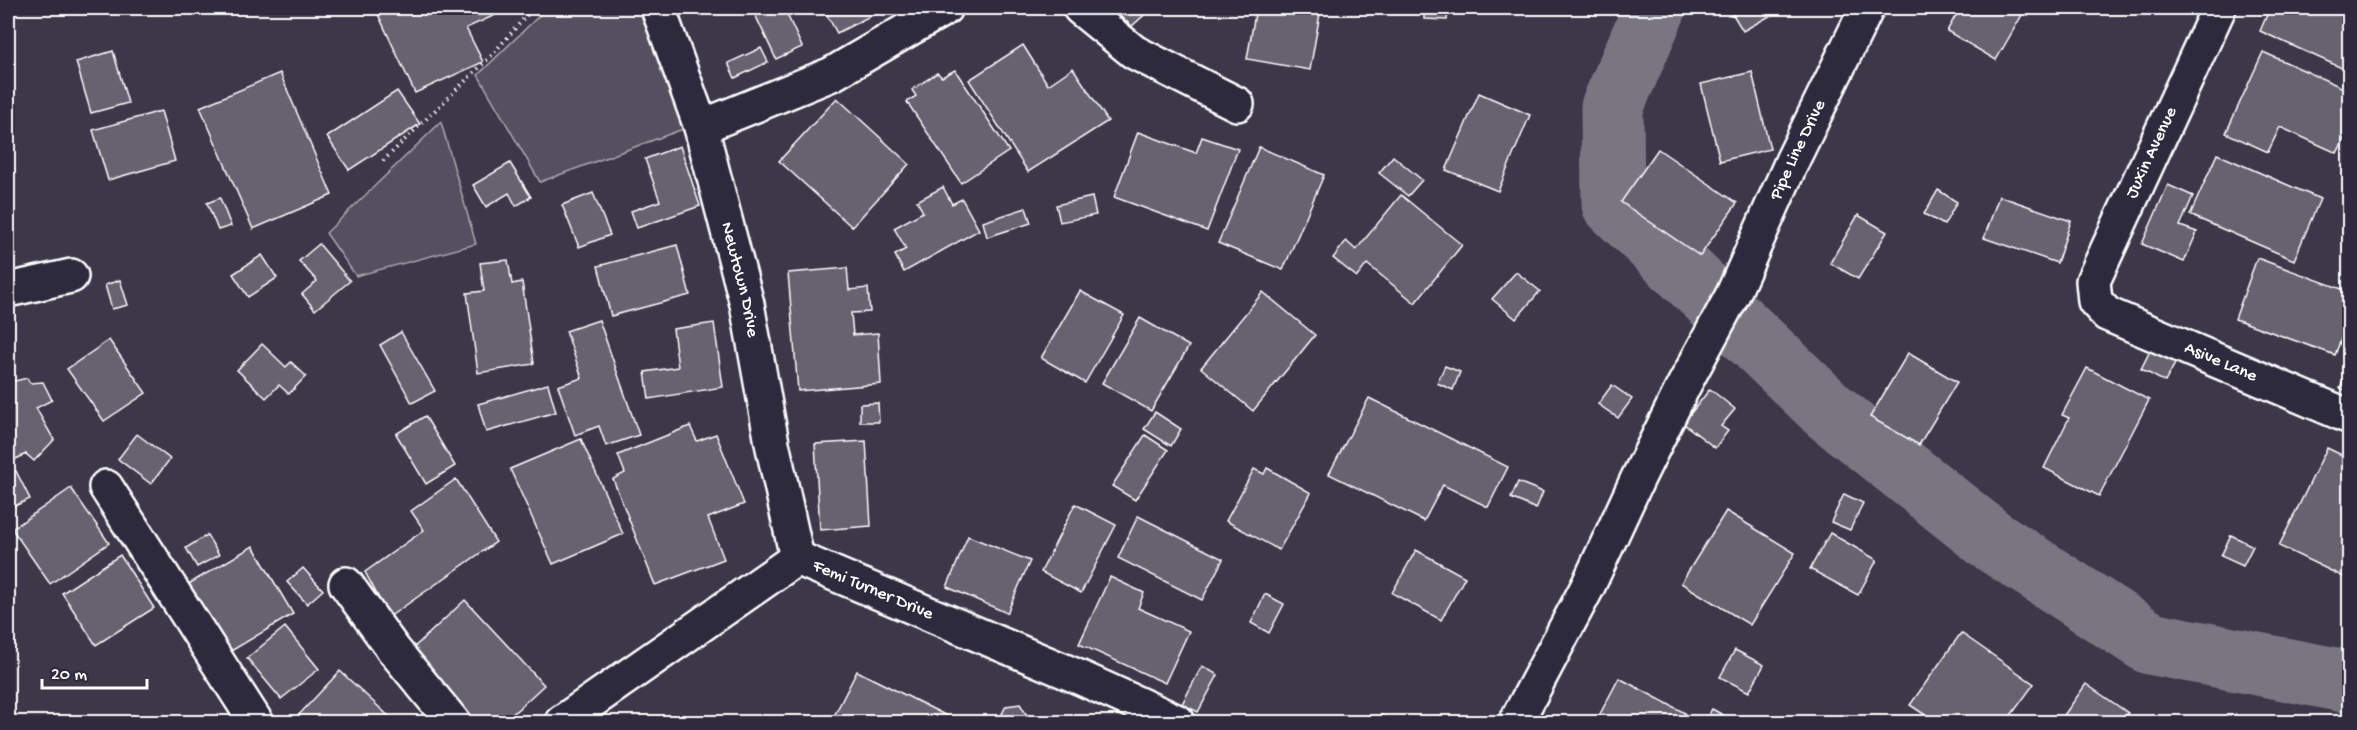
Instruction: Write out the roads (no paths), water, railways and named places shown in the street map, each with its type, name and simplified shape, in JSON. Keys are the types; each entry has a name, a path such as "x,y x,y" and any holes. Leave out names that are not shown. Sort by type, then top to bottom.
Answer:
{"street":[{"name":"Newtown Drive","path":"658,8 701,127 747,304 772,443 797,558"},
{"path":"701,127 832,74 945,8"},
{"path":"1080,8 1134,52 1237,104"},
{"name":"Pipe Line Drive","path":"1516,723 1588,586 1684,385 1728,305 1793,159 1867,8"},
{"name":"Juxin Avenue","path":"2095,301 2093,281 2219,8"},
{"path":"8,290 70,276"},
{"name":"Asive Lane","path":"2095,301 2107,314 2349,417"},
{"path":"106,487 256,723"},
{"name":"Femi Turner Drive","path":"562,723 797,558 1081,678 1178,723"},
{"path":"346,584 393,649 453,723"}],"waterway":[{"path":"1655,8 1612,107 1613,204 1830,412 1991,540 2150,643 2350,682"}]}
